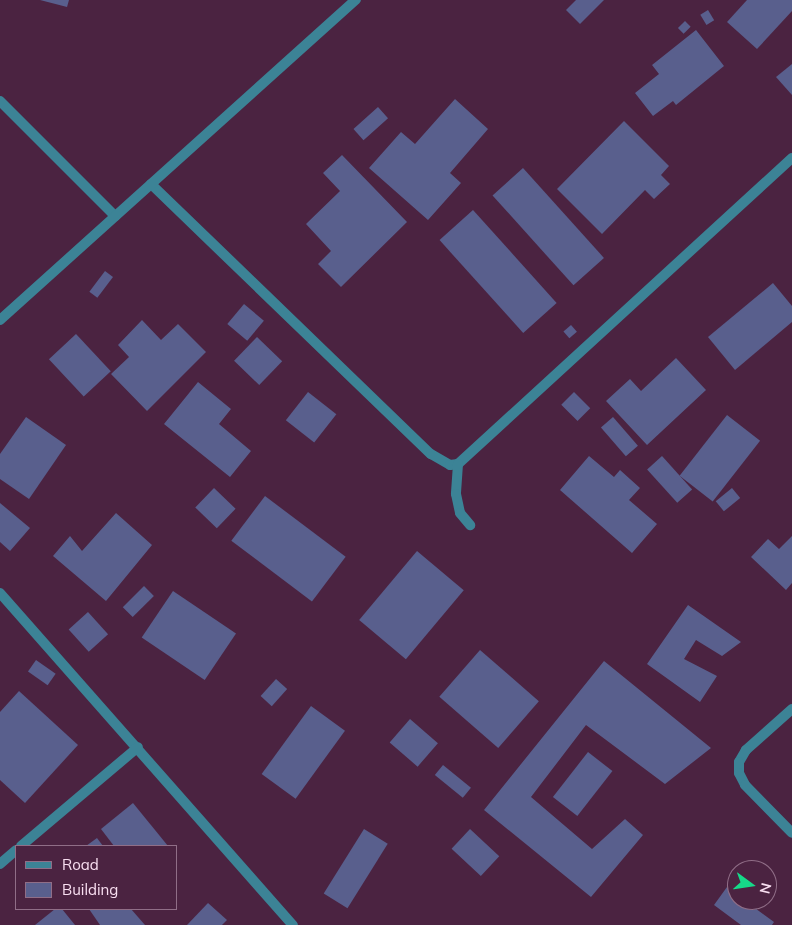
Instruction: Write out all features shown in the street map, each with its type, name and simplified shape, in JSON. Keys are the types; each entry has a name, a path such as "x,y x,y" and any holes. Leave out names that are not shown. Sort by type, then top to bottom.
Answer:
{"street":[{"path":"0,320 356,0"},
{"path":"0,101 115,216"},
{"path":"470,525 460,513 456,494 458,464 792,158"},
{"path":"150,184 431,454 441,462 458,464"},
{"path":"0,593 138,747 293,925"},
{"path":"792,709 746,750 739,762 739,773 745,785 792,833"},
{"path":"22,845 138,747"},
{"path":"0,864 15,851"}],"building":[{"path":"40,0 69,0 67,7"},
{"path":"576,0 604,0 580,24 566,10"},
{"path":"747,0 792,0 792,11 757,49 727,22"},
{"path":"708,10 714,20 706,25 700,15"},
{"path":"685,21 691,27 684,34 678,28"},
{"path":"696,30 724,66 676,105 673,101 653,116 635,93 659,74 652,65"},
{"path":"792,64 792,95 776,77"},
{"path":"455,99 488,129 450,173 461,183 428,220 369,168 401,132 415,144"},
{"path":"378,107 388,118 364,140 353,129"},
{"path":"624,121 669,166 661,175 670,184 654,199 645,190 602,234 557,189"},
{"path":"342,155 407,222 341,287 318,264 331,251 306,224 340,191 323,173"},
{"path":"523,168 604,258 573,285 493,195"},
{"path":"473,210 557,303 523,333 440,240"},
{"path":"105,271 113,277 97,298 89,292"},
{"path":"773,283 792,306 792,322 735,370 708,337"},
{"path":"244,304 264,321 247,341 227,324"},
{"path":"142,320 161,340 178,324 206,352 147,411 111,374 129,357 118,345"},
{"path":"571,325 577,332 569,338 563,332"},
{"path":"76,334 111,371 84,397 49,359"},
{"path":"257,337 282,361 259,385 234,361"},
{"path":"676,358 706,390 647,445 606,401 630,379 641,391"},
{"path":"198,382 231,409 219,424 251,451 230,477 164,424"},
{"path":"308,392 336,414 314,443 286,420"},
{"path":"574,392 590,408 578,421 561,405"},
{"path":"727,415 760,441 713,502 680,476"},
{"path":"26,417 66,445 29,499 0,479 0,454"},
{"path":"613,417 638,446 626,456 601,427"},
{"path":"589,456 614,477 620,470 640,488 629,500 657,524 632,553 560,490"},
{"path":"662,456 692,489 677,503 647,469"},
{"path":"214,488 236,509 217,528 195,507"},
{"path":"732,488 740,498 724,511 716,501"},
{"path":"265,496 346,557 312,602 231,541"},
{"path":"0,503 30,528 10,551 0,542"},
{"path":"116,513 152,545 106,601 53,556 70,536 82,551"},
{"path":"792,536 792,583 786,590 751,557 768,539 779,549"},
{"path":"417,551 464,590 406,659 359,620"},
{"path":"144,586 154,596 133,617 123,607"},
{"path":"173,591 236,633 205,680 142,637"},
{"path":"688,605 741,642 722,656 696,640 684,659 717,676 700,702 647,664"},
{"path":"88,612 108,634 89,652 69,629"},
{"path":"480,650 539,701 498,748 439,697"},
{"path":"36,660 56,674 48,685 28,671"},
{"path":"604,661 711,748 665,784 586,725 531,797 592,849 625,819 643,835 591,897 484,810"},
{"path":"276,679 287,689 272,706 261,696"},
{"path":"19,691 78,745 25,803 0,780 0,712"},
{"path":"311,706 345,731 296,799 262,774"},
{"path":"410,719 438,743 418,767 390,742"},
{"path":"588,752 612,771 577,816 553,797"},
{"path":"443,765 471,788 463,798 435,775"},
{"path":"133,803 167,845 113,845 101,829"},
{"path":"364,829 388,844 347,908 324,893"},
{"path":"470,829 499,856 481,876 452,849"},
{"path":"97,838 102,845 87,845"},
{"path":"727,887 727,910 758,910 774,922 772,925 741,925 714,905"},
{"path":"208,903 227,920 222,925 187,925"},
{"path":"54,910 63,910 75,925 35,925"},
{"path":"90,910 132,910 145,925 100,925"}]}
